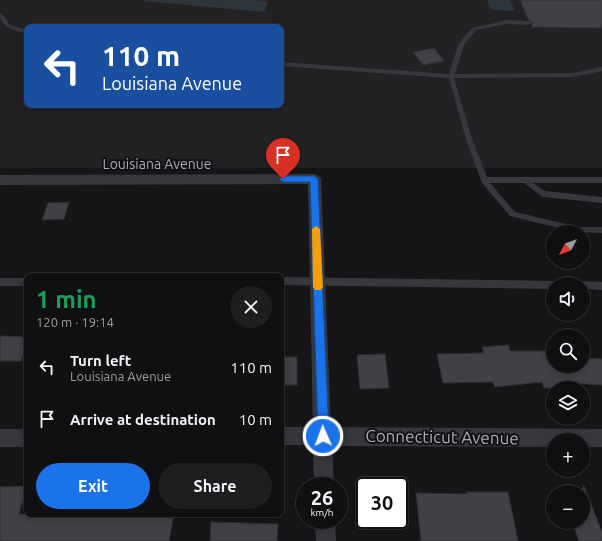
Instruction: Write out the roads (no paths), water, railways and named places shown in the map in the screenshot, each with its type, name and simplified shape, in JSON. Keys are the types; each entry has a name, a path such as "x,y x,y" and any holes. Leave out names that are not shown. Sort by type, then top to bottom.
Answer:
{"street":[{"name":"Louisiana Avenue","path":"0,180 314,179 318,281"},
{"path":"318,281 324,477"},
{"name":"Connecticut Avenue","path":"284,436 602,438"},
{"path":"0,438 24,438"},
{"path":"325,529 326,541"}],"lane":[{"path":"0,15 8,26 24,31"},
{"path":"529,23 507,22 474,29 461,45 451,76 468,139 484,180 514,214 579,230 602,230"},
{"path":"284,64 451,76 573,75 602,70"},
{"path":"484,180 602,180"},
{"path":"525,180 543,194 602,200"},
{"path":"284,282 318,281 546,285"},
{"path":"0,282 24,282"},
{"path":"590,285 602,286"}]}
